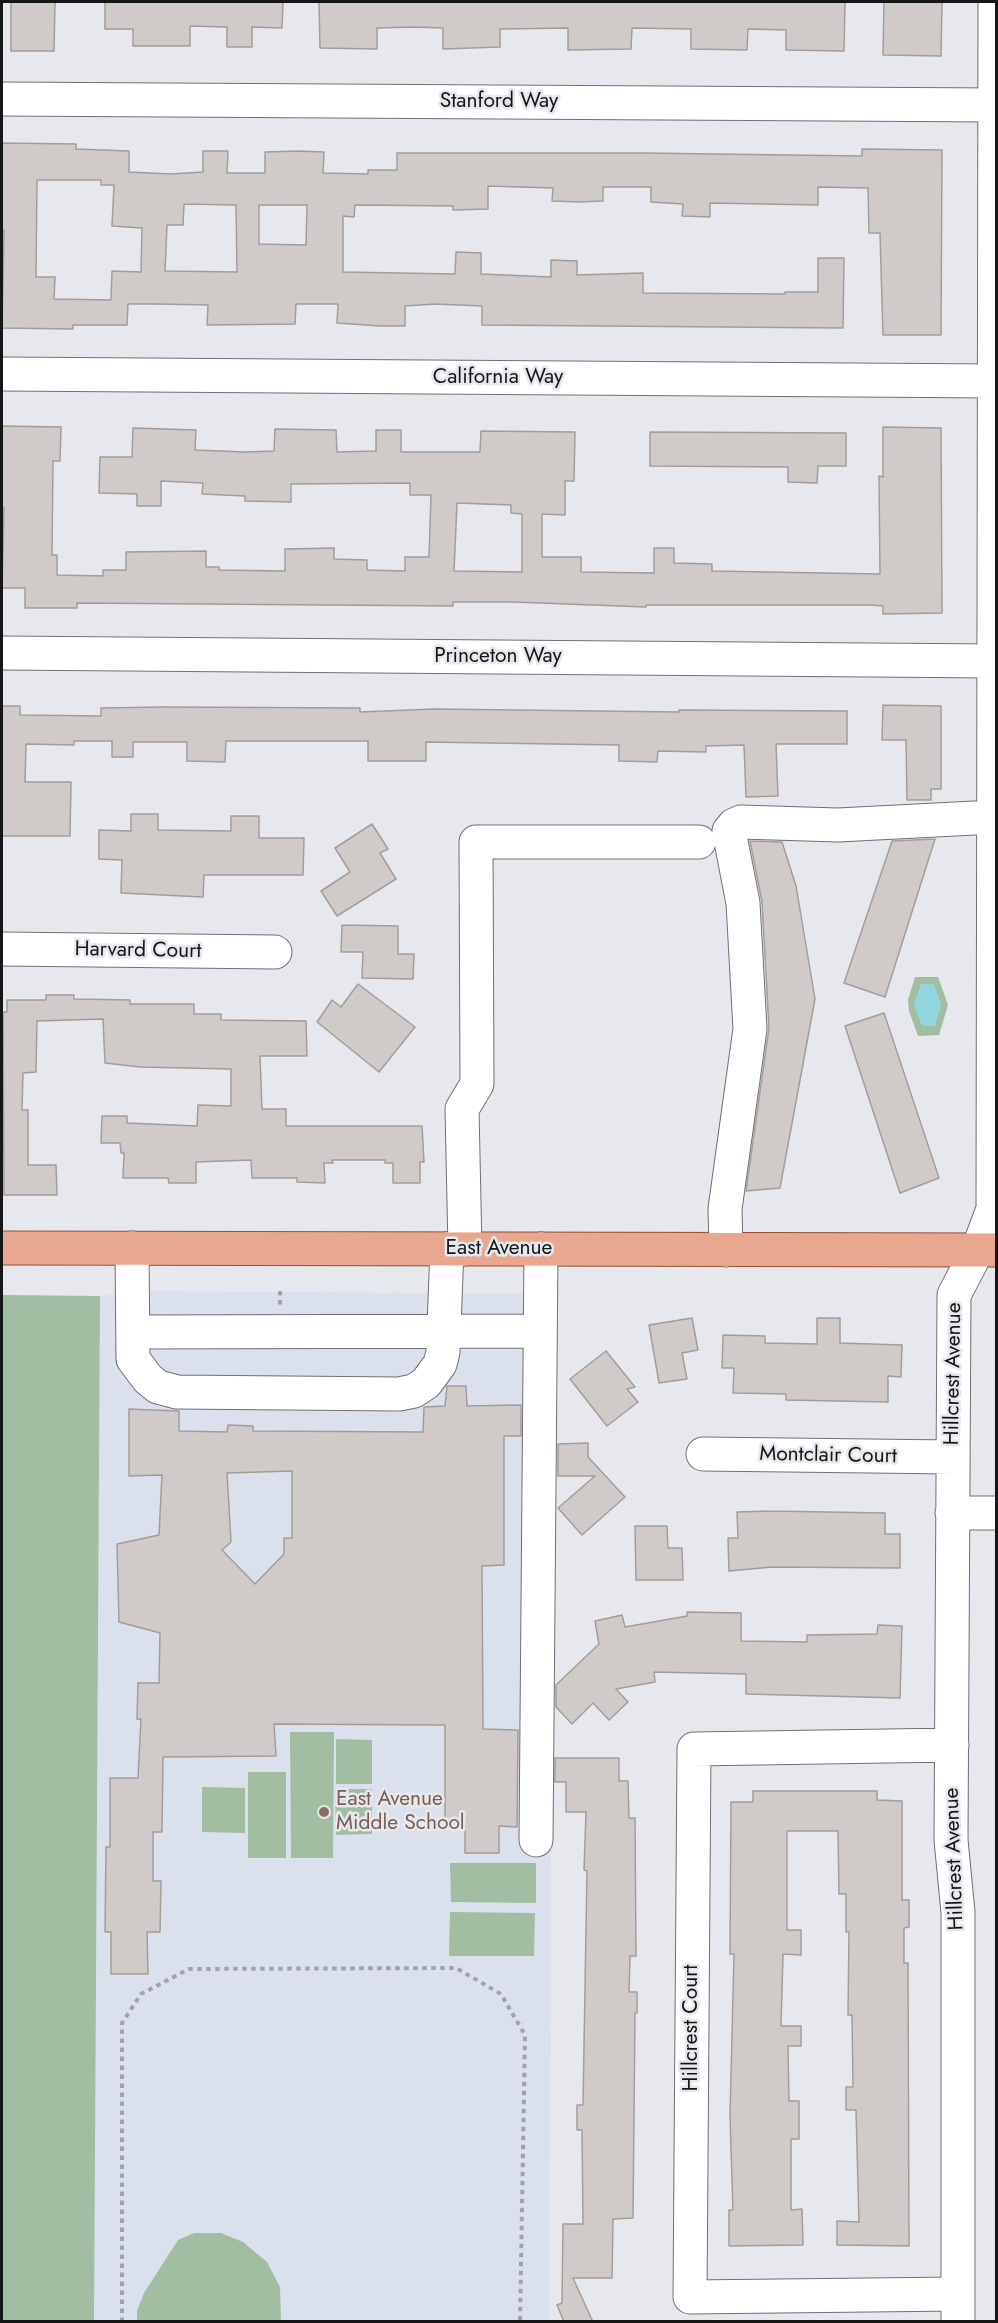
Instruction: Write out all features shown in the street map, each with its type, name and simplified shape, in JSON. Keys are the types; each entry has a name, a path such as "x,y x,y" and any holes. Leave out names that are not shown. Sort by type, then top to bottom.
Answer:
{"main road":[{"name":"East Avenue","path":"2,1248 987,1249"}],"street":[{"name":"Hillcrest Avenue","path":"958,2308 958,1912 951,1840 954,1295 987,1249 993,1209 995,2"},
{"name":"Stanford Way","path":"2,99 996,105"},
{"name":"California Way","path":"2,374 995,401"},
{"name":"Princeton Way","path":"2,653 994,661"},
{"path":"726,1250 725,1209 750,1029 743,903 729,831 741,822 838,825 994,818"},
{"path":"132,1248 133,1359 148,1379 167,1390 177,1392 399,1394 414,1391 433,1375 443,1352 456,1249 462,1109 477,1084 476,842 699,842"},
{"name":"Harvard Court","path":"2,949 275,952"},
{"path":"536,1840 541,1249"},
{"path":"133,1332 540,1331"},
{"name":"Montclair Court","path":"703,1454 953,1457"},
{"path":"952,1514 996,1513"},
{"name":"Hillcrest Court","path":"952,1745 693,1749 690,2297 958,2308"}],"path":[{"path":"122,2322 122,2023 141,1994 189,1969 456,1968 501,1994 525,2035 520,2322"}],"shaded area":[{"name":"East Avenue Middle School","path":"147,1291 553,1294 549,2321 94,2322 100,1296"}],"green space":[{"path":"915,977 938,977 948,1005 939,1035 918,1036 909,1011 908,1000"},
{"path":"2,1295 100,1296 94,2321 2,2321"},
{"path":"290,1732 334,1732 333,1858 291,1858"},
{"path":"336,1739 372,1740 372,1784 336,1784"},
{"path":"248,1772 286,1772 286,1858 248,1858"},
{"path":"202,1787 245,1788 245,1833 202,1832"},
{"path":"335,1789 372,1789 372,1834 336,1835"},
{"path":"450,1863 536,1863 536,1903 451,1902"},
{"path":"450,1912 535,1913 534,1956 449,1956"},
{"path":"194,2233 221,2233 243,2242 267,2262 280,2287 281,2321 137,2321 137,2311 144,2293 178,2240"}],"water":[{"path":"921,984 934,984 941,1005 935,1026 922,1026 914,1005"}],"building":[{"path":"11,2 55,2 54,51 11,51"},
{"path":"105,2 283,2 282,28 252,27 252,47 227,47 227,27 190,26 190,46 133,46 133,29 105,29"},
{"path":"319,2 845,2 844,51 786,50 786,30 748,29 747,50 691,49 691,29 632,28 631,49 568,50 568,28 500,29 500,47 443,49 443,28 414,27 377,28 377,49 320,48"},
{"path":"884,2 942,2 941,56 883,55"},
{"path":"2,143 76,144 76,149 129,151 129,172 171,174 203,172 203,151 228,151 227,173 265,173 265,152 298,151 324,152 323,173 368,174 368,170 397,170 397,153 862,156 862,149 942,150 941,335 883,335 880,233 869,233 868,188 818,187 818,205 710,203 710,217 682,216 683,204 651,202 651,187 603,187 603,201 579,202 552,201 553,188 488,186 488,209 453,210 453,206 355,205 354,217 343,216 343,272 455,274 456,252 481,253 481,274 551,277 551,260 577,261 577,275 643,273 643,293 785,294 785,292 818,292 818,258 844,258 843,328 482,325 482,306 435,304 405,306 405,326 337,323 338,304 296,304 295,324 207,325 208,305 128,304 127,325 73,325 73,329 2,328 4,230 2,230","holes":["37,180 101,180 101,185 114,185 112,226 142,228 141,272 112,271 111,300 54,299 55,277 36,277","184,204 236,205 237,272 165,271 167,225 183,225","259,205 307,205 306,245 259,244"]},
{"path":"2,426 61,427 60,461 53,461 52,555 57,555 57,575 103,576 103,570 126,570 126,552 206,551 206,567 219,567 219,570 285,571 285,549 334,548 334,559 367,560 367,570 405,571 405,557 429,557 431,495 410,495 410,483 291,484 291,502 245,501 245,496 202,494 203,483 161,481 161,506 137,506 137,494 99,493 100,457 132,457 133,428 196,430 195,450 246,452 274,451 275,429 336,430 337,452 376,451 376,430 401,430 401,452 480,452 481,431 575,432 574,481 565,481 565,515 542,514 542,557 581,557 581,572 654,573 654,548 674,548 674,563 712,564 712,571 880,574 879,476 883,477 883,427 941,428 942,613 883,614 883,606 869,605 646,605 646,607 513,602 453,602 453,606 77,603 77,608 25,608 25,588 2,588 4,507 2,507","holes":["457,503 511,505 511,513 522,514 522,572 454,571"]},
{"path":"650,432 846,433 846,466 818,466 817,483 788,482 788,467 650,466"},
{"path":"883,705 941,706 941,789 931,789 931,800 907,800 906,740 882,740"},
{"path":"2,706 20,706 20,715 101,716 101,708 163,707 360,708 360,712 434,709 679,712 679,710 847,711 847,744 776,744 778,796 746,797 744,745 706,746 706,752 658,751 657,762 619,761 619,745 426,742 426,761 368,761 368,741 226,741 225,762 187,761 187,742 133,742 133,757 112,757 112,741 74,741 74,745 26,744 25,782 71,782 70,836 2,836"},
{"path":"131,814 158,814 158,830 231,831 231,816 259,816 259,838 304,838 303,875 204,875 203,897 121,893 122,860 99,859 99,830 131,831"},
{"path":"372,824 388,849 380,853 396,879 337,916 321,891 350,872 335,848"},
{"path":"935,839 885,997 844,983 892,841"},
{"path":"750,841 782,842 796,886 815,999 780,1188 746,1191 769,1028 762,902"},
{"path":"342,925 398,926 398,954 414,954 413,979 362,978 363,952 341,952"},
{"path":"358,984 415,1027 379,1072 317,1022 332,1000 341,1007"},
{"path":"46,995 74,995 74,999 130,1000 130,1004 194,1004 194,1014 221,1014 221,1020 306,1021 307,1056 260,1056 262,1109 286,1109 286,1126 422,1126 424,1162 420,1162 420,1183 393,1183 393,1163 385,1163 385,1160 332,1160 333,1163 324,1163 325,1183 297,1182 297,1178 252,1178 251,1160 196,1162 196,1183 169,1183 168,1178 123,1178 124,1153 121,1153 120,1143 101,1143 102,1116 127,1116 127,1123 197,1126 198,1105 231,1106 231,1069 140,1067 105,1063 103,1019 37,1021 36,1072 23,1073 22,1110 28,1110 28,1165 56,1165 57,1195 4,1195 3,1012 7,1012 7,1000 46,1000"},
{"path":"884,1013 939,1178 900,1193 845,1026"},
{"path":"692,1318 698,1350 682,1353 687,1379 659,1383 649,1325"},
{"path":"817,1318 840,1318 840,1343 902,1345 901,1377 888,1376 888,1402 786,1400 786,1394 733,1393 734,1368 722,1368 723,1335 765,1336 765,1343 817,1344"},
{"path":"606,1351 635,1387 627,1389 638,1402 607,1426 570,1379"},
{"path":"447,1386 466,1386 467,1406 521,1405 521,1436 504,1436 504,1565 482,1566 483,1729 518,1730 517,1827 499,1826 499,1853 465,1853 465,1825 445,1826 445,1725 274,1724 276,1756 163,1757 162,1832 153,1832 153,1881 161,1881 160,1932 147,1932 148,1974 111,1974 111,1932 105,1932 106,1847 110,1847 110,1778 138,1778 141,1719 137,1719 138,1683 159,1683 160,1633 119,1622 117,1544 159,1535 162,1475 129,1476 129,1409 179,1411 179,1431 227,1432 228,1425 253,1426 253,1431 423,1432 424,1407 445,1406","holes":["292,1471 292,1538 284,1538 284,1554 255,1584 222,1550 231,1542 227,1473"]},
{"path":"588,1443 588,1457 625,1497 582,1535 558,1508 595,1476 558,1476 558,1444"},
{"path":"737,1512 885,1513 885,1534 900,1534 900,1568 772,1567 729,1571 728,1538 738,1538"},
{"path":"635,1526 667,1526 668,1548 682,1548 683,1580 636,1580"},
{"path":"687,1612 741,1613 741,1641 807,1642 807,1635 877,1634 878,1625 902,1626 900,1698 746,1694 746,1674 654,1672 655,1682 616,1689 628,1702 609,1720 593,1703 572,1724 556,1707 556,1685 599,1644 595,1621 622,1615 625,1627 687,1616"},
{"path":"555,1758 619,1758 619,1781 628,1781 629,1818 635,1818 636,1956 630,1956 629,1992 637,1992 633,2218 613,2219 612,2278 573,2278 593,2322 564,2322 557,2305 562,2303 563,2224 583,2224 582,2130 577,2130 577,2105 583,2105 587,1871 584,1870 586,1812 566,1812 566,1782 555,1782"},
{"path":"753,1791 877,1791 877,1800 902,1801 902,1900 909,1900 909,1927 904,1928 904,1963 908,1963 909,2246 837,2245 837,2221 859,2222 856,2110 846,2110 846,2087 853,2087 852,2015 848,2015 849,1932 846,1932 846,1894 839,1894 838,1831 787,1831 787,1930 801,1930 801,1955 783,1954 781,2026 801,2026 801,2046 788,2046 789,2101 799,2101 799,2139 791,2139 791,2210 802,2209 803,2245 729,2246 729,2210 733,2210 730,2116 734,1954 730,1954 731,1802 753,1802"}],"place":[{"name":"East Avenue Middle School","path":"324,1812"}]}
